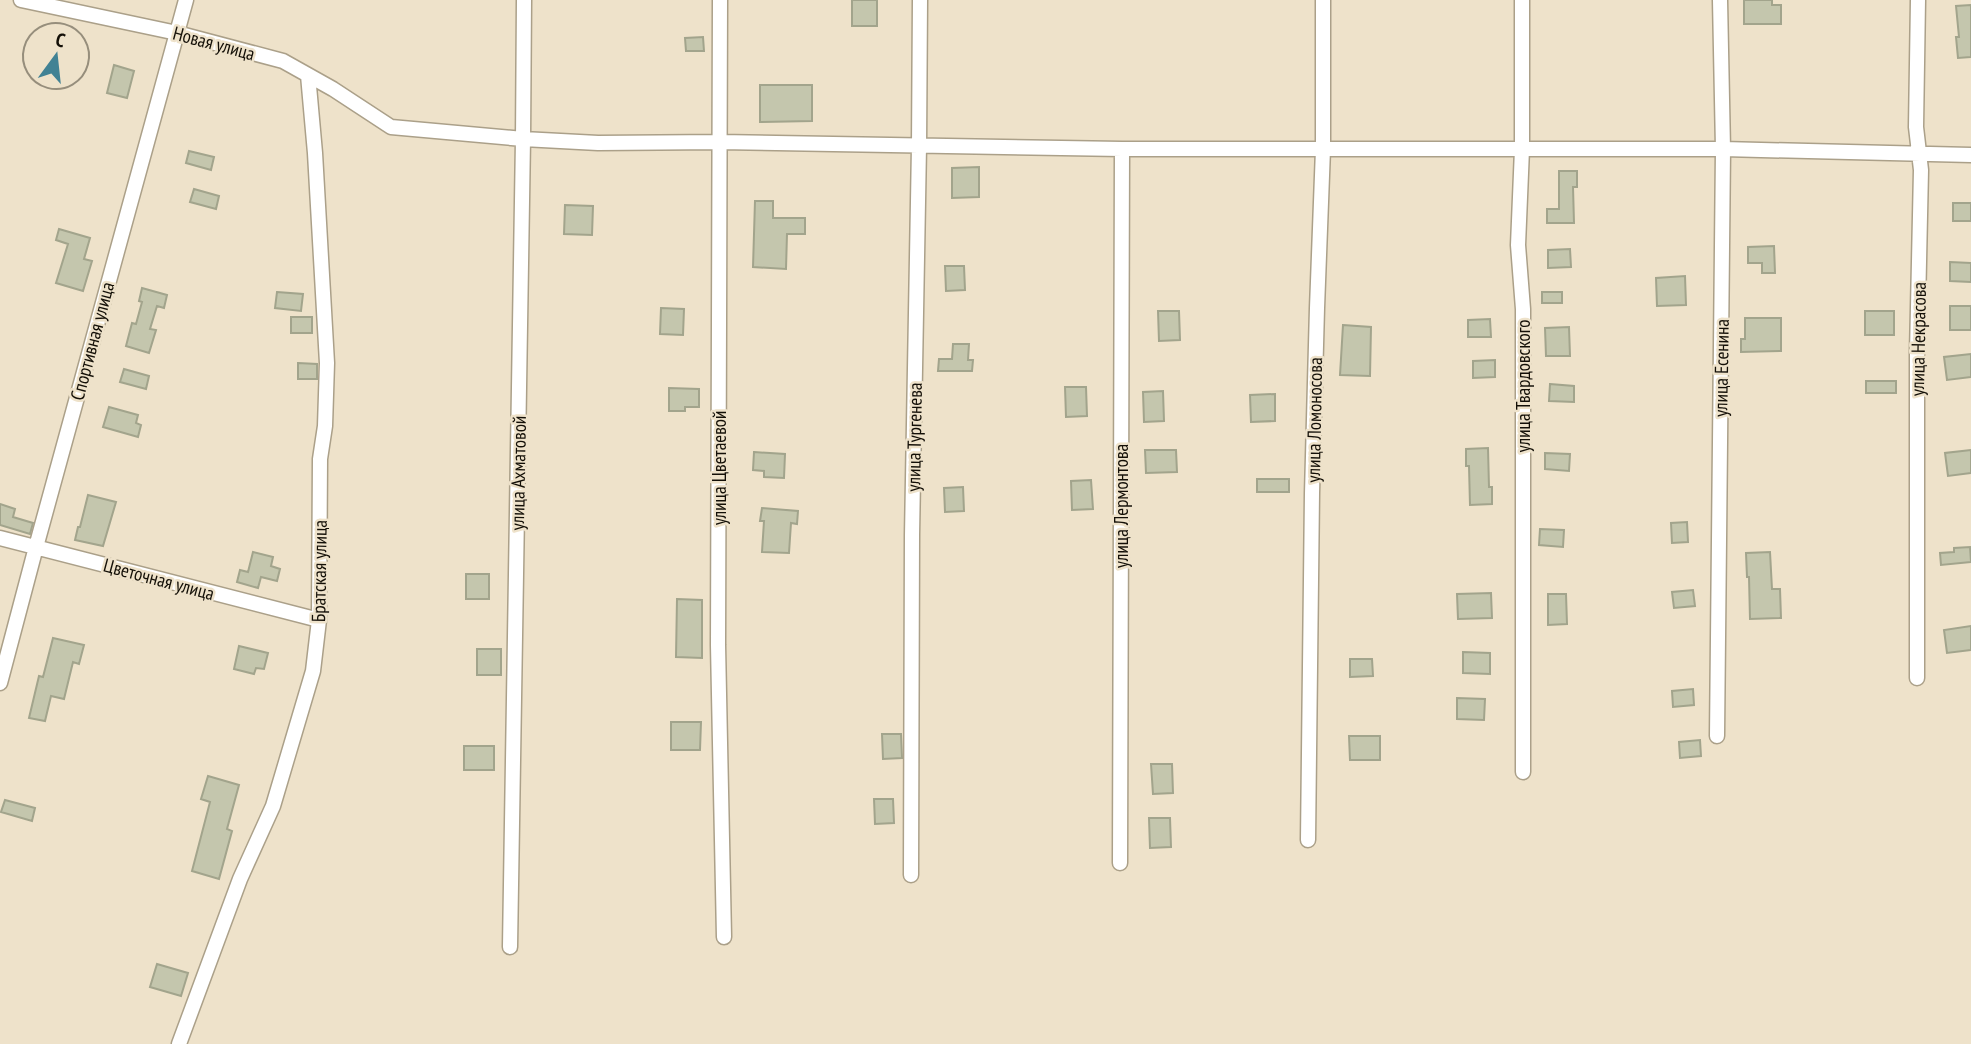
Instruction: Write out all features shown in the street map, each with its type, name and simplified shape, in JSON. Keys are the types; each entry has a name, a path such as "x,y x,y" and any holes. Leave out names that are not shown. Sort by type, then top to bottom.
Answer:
{"street":[{"name":"Новая улица","path":"21,0 177,33 283,61 333,89 391,127 523,139"},
{"name":"Спортивная улица","path":"0,683 186,0"},
{"name":"улица Ахматовой","path":"510,947 524,0"},
{"name":"улица Цветаевой","path":"720,0 718,645 724,937"},
{"name":"улица Тургенева","path":"911,875 912,535 920,0"},
{"name":"улица Ломоносова","path":"1308,840 1313,467 1323,149 1323,0"},
{"name":"улица Твардовского","path":"1522,0 1522,149 1518,245 1523,322 1523,772"},
{"name":"улица Есенина","path":"1717,736 1723,149 1720,0"},
{"name":"улица Некрасова","path":"1917,678 1917,353 1921,170 1916,127 1918,0"},
{"name":"Братская улица","path":"179,1044 240,879 273,806 313,671 319,620 320,459 327,363 308,75"},
{"path":"523,139 598,143 720,142 1122,149 1723,149 1971,155"},
{"name":"улица Лермонтова","path":"1120,863 1122,149"},
{"name":"Цветочная улица","path":"0,538 319,620"}],"building":[{"path":"852,0 877,0 877,26 852,26"},
{"path":"1744,0 1772,0 1772,5 1781,5 1781,24 1744,24"},
{"path":"1971,5 1971,57 1958,58 1956,6"},
{"path":"703,37 704,51 686,51 685,38"},
{"path":"114,65 134,71 127,98 107,93"},
{"path":"760,85 812,85 812,121 760,122"},
{"path":"189,151 214,157 211,170 186,163"},
{"path":"979,167 979,197 952,198 952,168"},
{"path":"1559,171 1577,171 1577,187 1573,187 1574,223 1547,223 1547,209 1559,209"},
{"path":"194,189 219,196 216,209 190,202"},
{"path":"755,201 773,201 773,218 805,218 805,234 787,234 786,269 753,267"},
{"path":"1953,203 1971,203 1971,221 1953,221"},
{"path":"565,205 593,206 592,235 564,234"},
{"path":"59,229 90,238 84,259 92,261 83,291 56,283 68,244 56,240"},
{"path":"1774,246 1775,273 1762,273 1762,263 1748,263 1748,247"},
{"path":"1570,249 1571,267 1548,268 1548,250"},
{"path":"1950,262 1971,263 1971,282 1950,281"},
{"path":"945,266 964,266 965,290 946,291"},
{"path":"1685,276 1686,305 1657,306 1656,278"},
{"path":"142,288 167,295 164,308 157,306 150,329 156,330 149,353 126,346 132,323 136,324 142,302 139,301"},
{"path":"277,292 303,294 301,311 275,308"},
{"path":"1542,292 1562,292 1562,303 1542,303"},
{"path":"1950,306 1971,306 1971,330 1950,330"},
{"path":"661,308 684,309 683,335 660,334"},
{"path":"1158,311 1179,311 1180,340 1159,341"},
{"path":"1865,311 1894,311 1894,335 1865,335"},
{"path":"291,317 312,317 312,333 291,333"},
{"path":"1745,318 1781,318 1781,351 1741,352 1741,339 1745,339"},
{"path":"1490,319 1491,337 1468,337 1468,320"},
{"path":"1343,325 1371,327 1370,376 1340,375"},
{"path":"1569,327 1570,356 1546,356 1545,328"},
{"path":"953,344 969,344 968,360 973,360 972,371 938,371 939,359 952,359"},
{"path":"1971,354 1971,377 1947,380 1944,357"},
{"path":"1495,360 1495,377 1473,378 1473,361"},
{"path":"298,363 317,364 317,379 298,379"},
{"path":"124,369 149,376 146,389 120,382"},
{"path":"1866,381 1896,381 1896,393 1866,393"},
{"path":"1550,384 1574,386 1574,402 1549,401"},
{"path":"1065,387 1086,387 1087,416 1066,417"},
{"path":"669,388 699,389 699,407 685,407 685,411 669,411"},
{"path":"1163,391 1164,421 1144,422 1143,392"},
{"path":"1275,394 1275,421 1251,422 1250,395"},
{"path":"109,407 138,415 136,423 141,425 138,437 103,427"},
{"path":"1488,448 1492,504 1470,505 1466,449"},
{"path":"1145,450 1176,450 1177,472 1146,473"},
{"path":"1971,450 1971,473 1948,476 1945,453"},
{"path":"754,452 785,454 784,478 764,477 764,471 753,470"},
{"path":"1545,453 1570,454 1569,471 1545,469"},
{"path":"1257,479 1289,479 1289,492 1257,492"},
{"path":"1091,480 1093,509 1072,510 1071,481"},
{"path":"963,487 964,511 945,512 944,488"},
{"path":"88,495 116,502 103,546 75,540"},
{"path":"0,504 15,509 13,517 33,523 30,534 0,525"},
{"path":"762,508 798,511 797,524 791,523 789,553 762,552"},
{"path":"1687,522 1688,542 1672,543 1671,523"},
{"path":"1540,529 1564,530 1563,547 1539,545"},
{"path":"1970,547 1971,562 1941,565 1940,553 1954,552 1954,548"},
{"path":"253,552 273,557 271,566 280,569 277,581 261,577 258,588 237,582 240,570 248,572"},
{"path":"1770,552 1772,589 1780,589 1781,618 1750,619 1746,553"},
{"path":"466,574 489,574 489,599 466,599"},
{"path":"1693,590 1695,606 1674,608 1672,592"},
{"path":"1491,593 1492,618 1458,619 1457,594"},
{"path":"1548,594 1566,594 1567,624 1548,625"},
{"path":"677,599 702,600 702,658 676,657"},
{"path":"1971,626 1971,650 1947,653 1944,630"},
{"path":"53,638 84,645 79,664 73,662 64,699 51,696 45,721 29,718 39,676 43,677"},
{"path":"239,646 268,653 264,669 256,668 254,674 234,669"},
{"path":"477,649 501,649 501,675 477,675"},
{"path":"1463,652 1490,653 1490,674 1463,673"},
{"path":"1350,659 1372,659 1373,676 1350,677"},
{"path":"1693,689 1694,705 1673,707 1672,691"},
{"path":"1457,698 1485,699 1484,720 1457,719"},
{"path":"671,722 701,722 700,750 671,750"},
{"path":"882,734 901,734 902,758 883,759"},
{"path":"1349,736 1380,736 1380,760 1350,760"},
{"path":"1700,740 1701,756 1680,758 1679,742"},
{"path":"464,746 494,746 494,770 464,770"},
{"path":"1151,764 1172,764 1173,793 1153,794"},
{"path":"208,776 239,785 227,829 232,831 219,879 192,871 210,802 201,799"},
{"path":"874,799 893,799 894,823 875,824"},
{"path":"5,800 35,808 32,821 1,812"},
{"path":"1149,818 1170,818 1171,847 1150,848"},
{"path":"157,964 188,973 181,996 150,987"}]}
